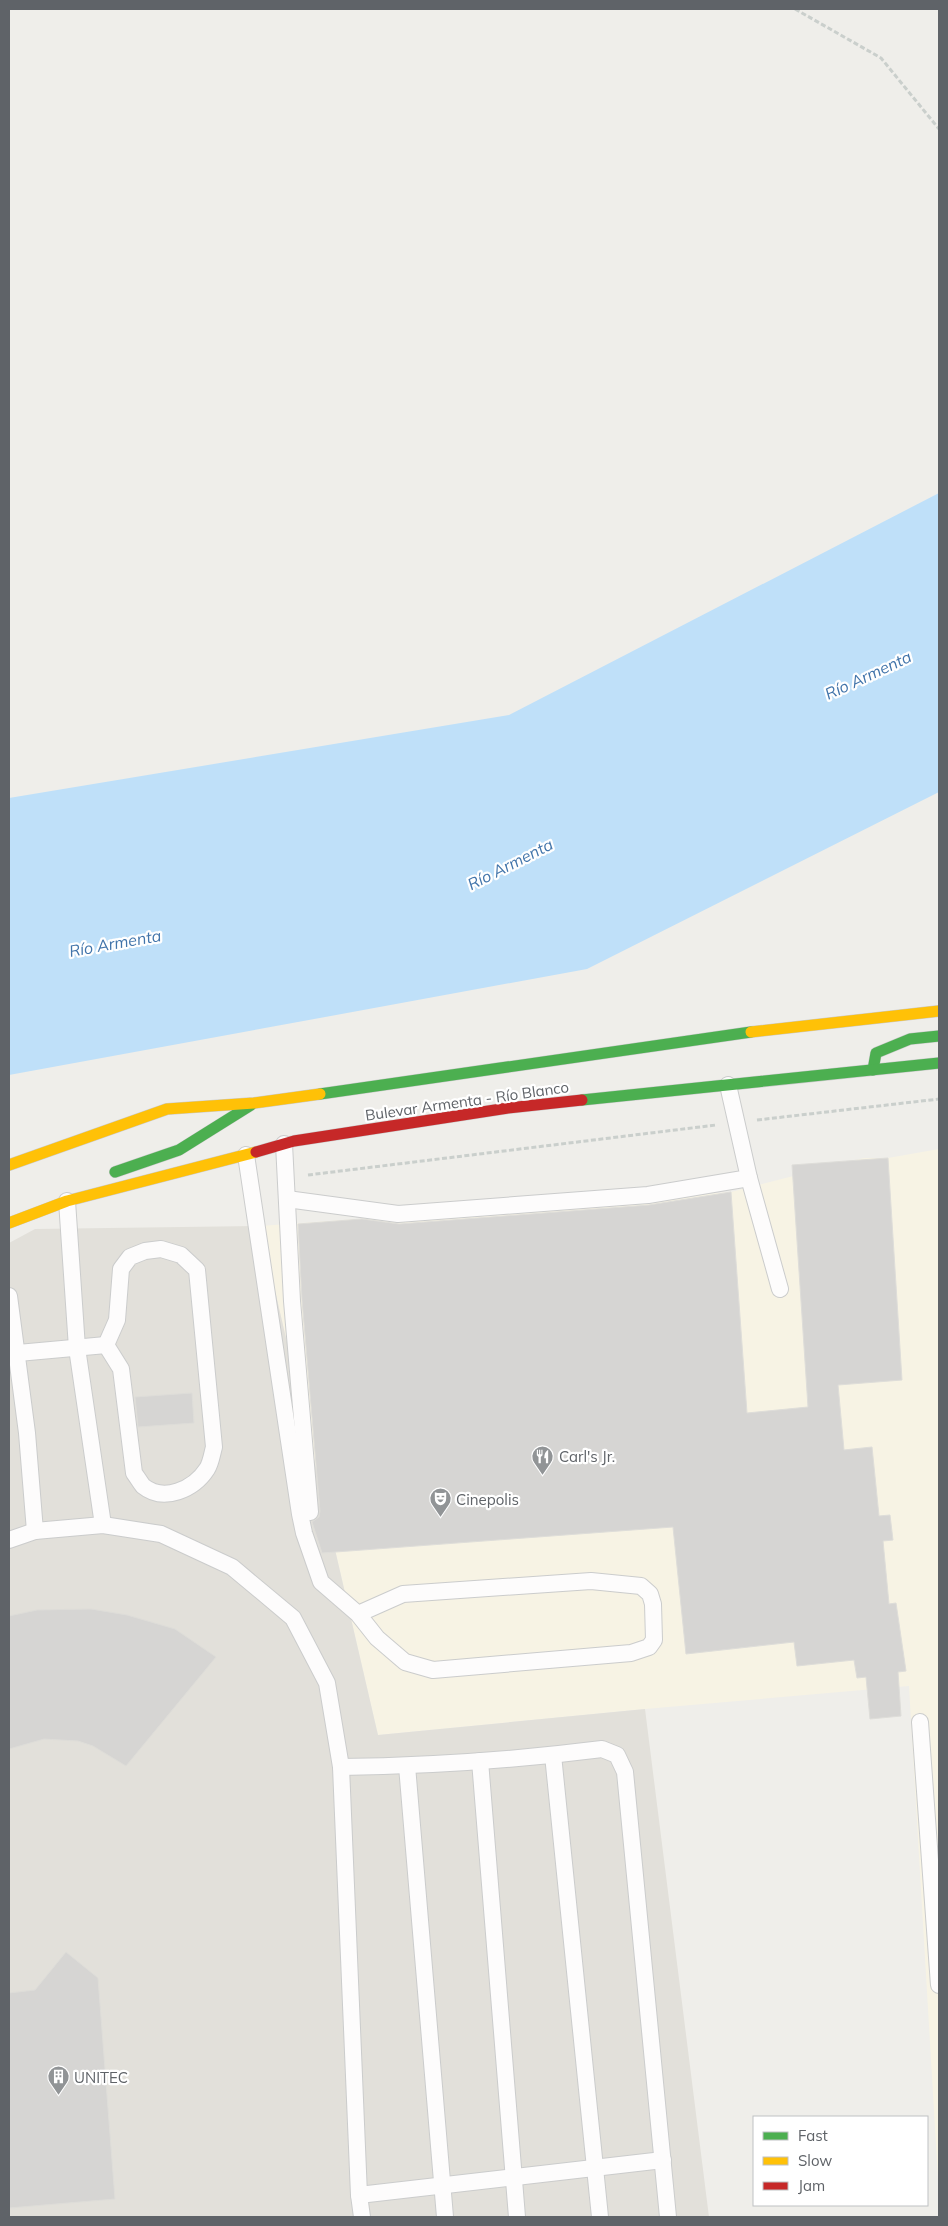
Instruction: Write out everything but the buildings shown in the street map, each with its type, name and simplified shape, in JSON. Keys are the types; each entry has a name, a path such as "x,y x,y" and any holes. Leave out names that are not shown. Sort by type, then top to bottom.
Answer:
{"main road":[{"name":"Bulevar Armenta - Río Blanco","path":"9,1165 167,1110 254,1103 802,1025 939,1011"},
{"path":"873,1070 876,1053 910,1039 939,1036"},
{"name":"Bulevar Armenta - Río Blanco","path":"9,1223 69,1194 246,1156 284,1144 508,1108 939,1063"},
{"path":"107,1175 178,1150 254,1103"},
{"path":"27,1204 69,1194"}],"lane":[{"path":"728,1085 750,1178 780,1289"},
{"path":"284,1144 292,1301 310,1516 304,1533"},
{"path":"246,1156 304,1533 320,1582 358,1614 377,1638 405,1662 433,1670 632,1652 649,1647 654,1640 653,1604 650,1594 641,1586 590,1581 403,1594 358,1614"},
{"path":"287,1198 398,1214 648,1195 750,1178"},
{"path":"69,1194 77,1348 102,1525"},
{"path":"161,1249 181,1255 197,1270 214,1448 208,1468 193,1485 176,1492 159,1492 144,1486 134,1473 121,1369 106,1345 117,1320 121,1269 130,1257 161,1249"},
{"path":"9,1296 18,1353 36,1531"},
{"path":"18,1353 106,1345"},
{"path":"12,1534 102,1525 161,1534 232,1567 293,1618 327,1683 341,1767 359,2195 362,2217"},
{"path":"920,1722 939,1985"},
{"path":"341,1767 407,1766 480,1761 602,1749 617,1755 626,1772 668,2217"},
{"path":"553,1755 593,2168 600,2217"},
{"path":"480,1761 517,2217"},
{"path":"407,1766 445,2217"},
{"path":"359,2195 663,2160"}],"path":[{"path":"795,9 882,58 939,129"},
{"path":"286,1178 738,1122 939,1100"}],"shaded area":[{"path":"939,1149 939,2196 909,1686 378,1735 260,1226 731,1192 864,1158 888,1158"},
{"path":"260,1226 378,1735 645,1709 709,2217 9,2217 9,1243 35,1229"}],"water":[{"name":"Río Armenta","path":"939,493 939,792 587,969 9,1075 9,798 509,715"}],"traffic: fast":[{"path":"320,1094 751,1032"},
{"path":"873,1070 876,1053 910,1039 939,1036"},
{"path":"582,1100 939,1063"},
{"path":"115,1172 179,1150 251,1105"}],"traffic: slow":[{"path":"751,1032 939,1011"},
{"path":"9,1165 167,1109 254,1103 320,1094"},
{"path":"9,1223 67,1201 256,1152"}],"traffic: jam":[{"path":"256,1152 294,1141 508,1108 582,1100"}],"place":[{"name":"Carl's Jr.","path":"543,1475"},
{"name":"Cinepolis","path":"440,1518"},
{"name":"UNITEC","path":"58,2096"}]}
